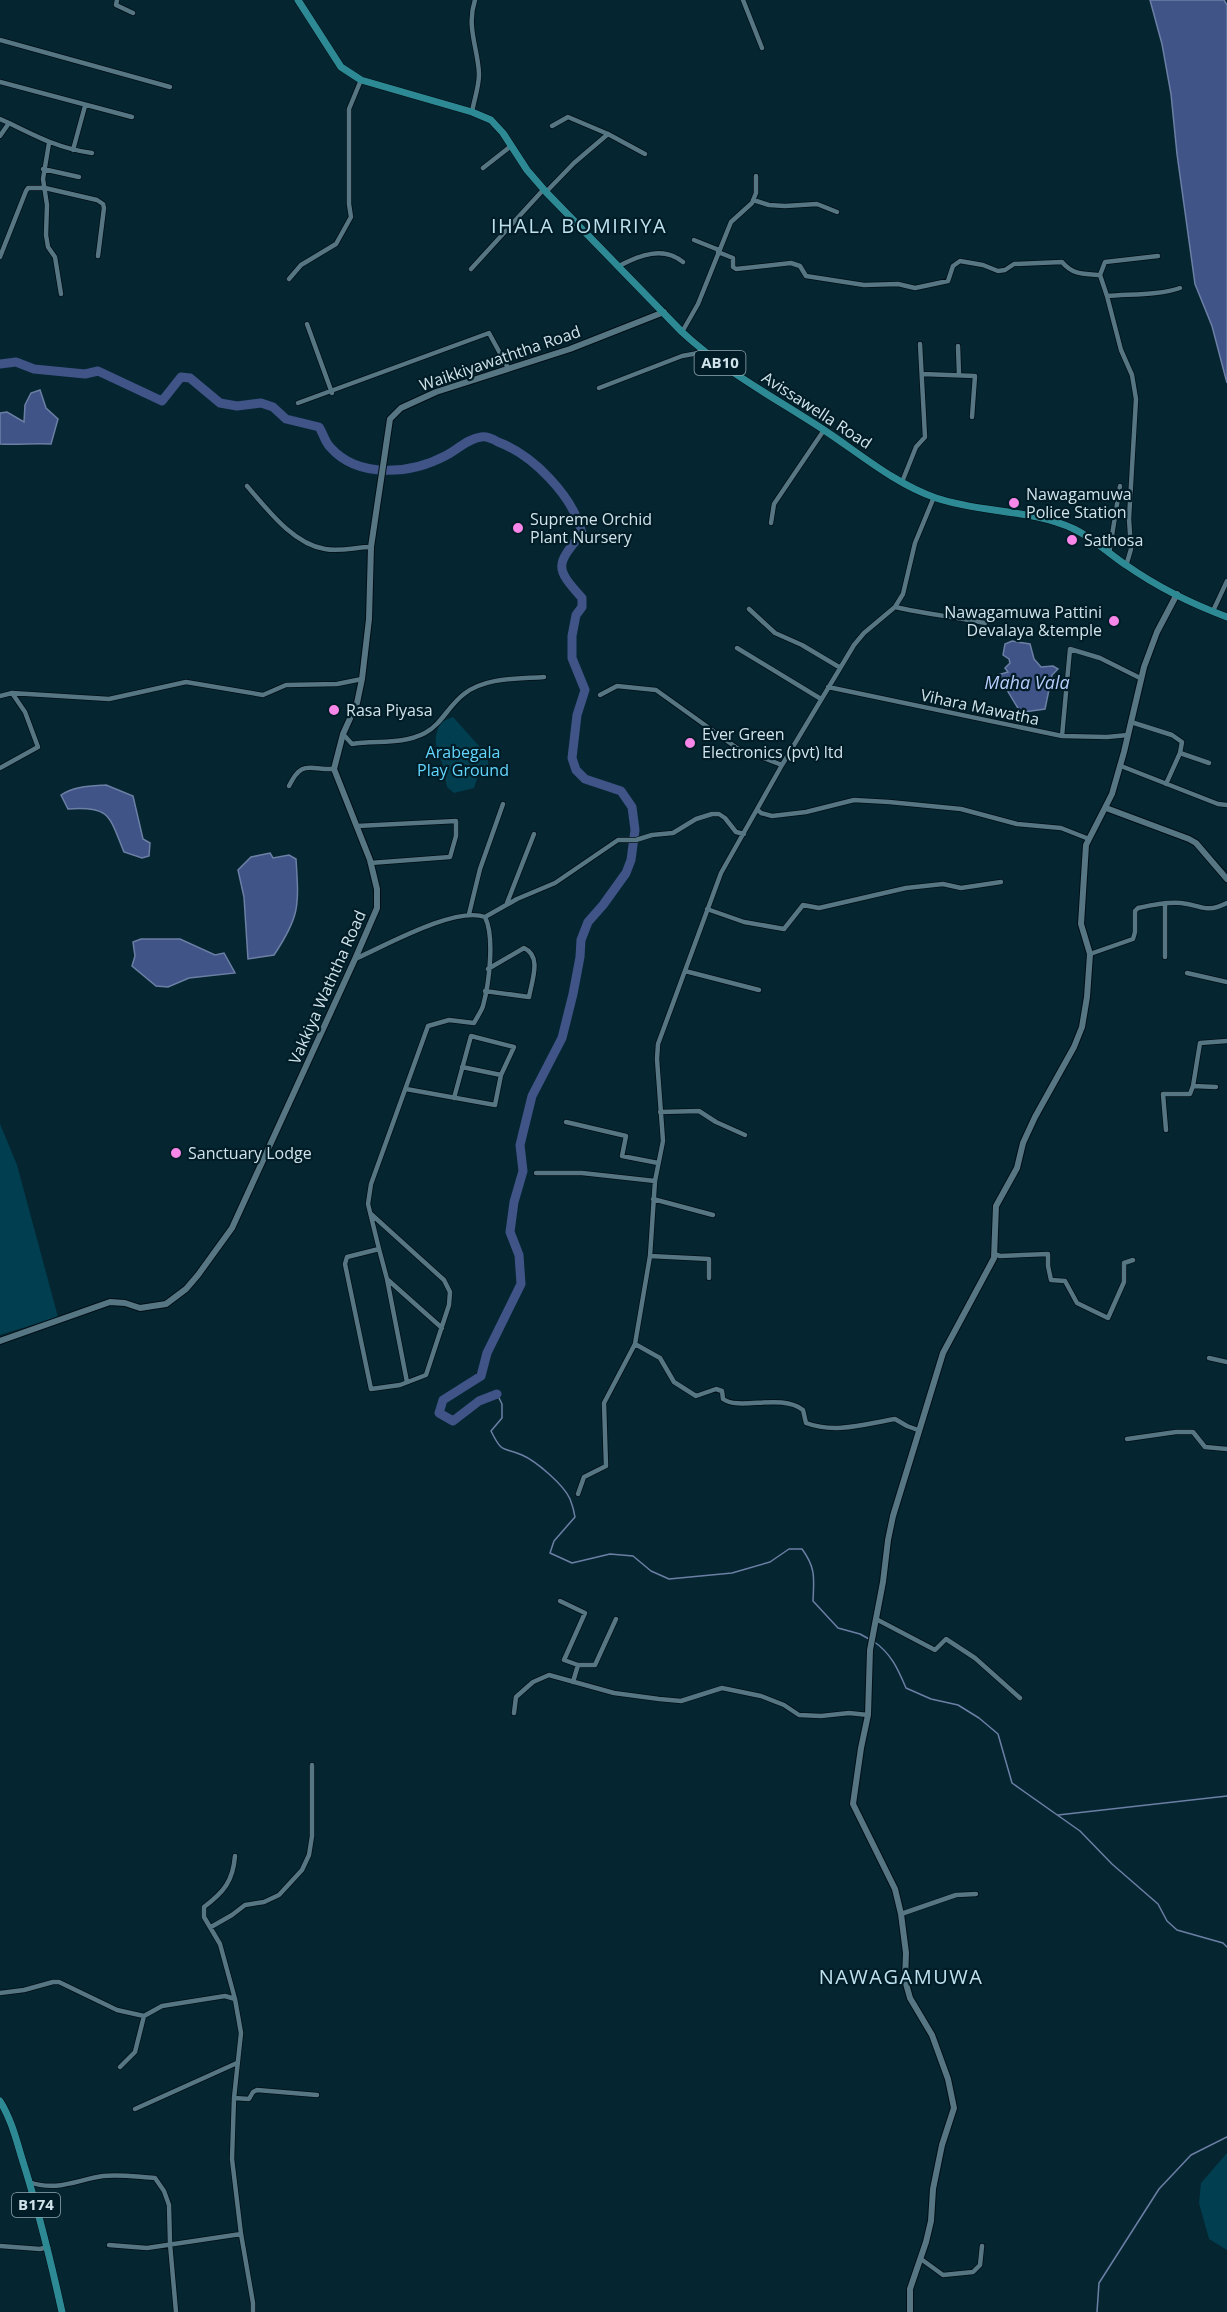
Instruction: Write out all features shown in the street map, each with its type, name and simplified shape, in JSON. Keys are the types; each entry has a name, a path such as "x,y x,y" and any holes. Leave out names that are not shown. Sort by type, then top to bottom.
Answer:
{"main road":[{"name":"Avissawella Road","path":"298,0 336,62 361,80 472,112 491,120 545,191 704,352 902,482 934,497 1028,516 1072,528 1095,541 1126,566 1177,594 1227,617"},
{"name":"B174","path":"0,2101 8,2114 29,2182 48,2247 62,2312"}],"street":[{"path":"117,0 116,5 133,13"},
{"path":"472,112 479,76 472,37 472,11 476,0"},
{"path":"743,0 762,48"},
{"path":"0,40 170,87"},
{"path":"289,279 301,265 336,244 351,218 349,109 361,80"},
{"path":"0,82 132,117"},
{"path":"73,150 85,106"},
{"path":"552,126 568,117 608,134 645,154"},
{"path":"0,119 49,143 92,153"},
{"path":"0,136 9,123"},
{"path":"471,269 545,191 608,134"},
{"path":"49,143 43,169 48,247 55,257 61,294"},
{"path":"483,168 511,146"},
{"path":"43,169 79,177"},
{"path":"682,332 698,304 730,222 753,200 756,193 756,176"},
{"path":"0,257 28,188 45,188 97,200 103,204 98,256"},
{"path":"753,200 769,205 817,204 837,212"},
{"path":"694,240 732,258 733,267 736,269 791,264 800,266 806,276 864,285 898,284 915,288 948,281 953,266 960,261 983,264 998,271 1005,270 1014,264 1062,262 1069,270 1078,274 1100,275"},
{"path":"619,266 648,254 661,253 675,255 683,262"},
{"path":"1126,566 1131,549 1129,519 1136,399 1132,375 1121,350 1100,275 1105,262 1158,256"},
{"path":"1107,296 1149,292 1167,293 1180,288"},
{"name":"Waikkiyawaththa Road","path":"371,547 390,419 394,413 436,392 570,349 664,312"},
{"path":"307,324 332,393"},
{"path":"298,403 332,393 489,333 508,368"},
{"path":"902,482 916,447 925,437 920,344"},
{"path":"958,346 959,375"},
{"path":"599,388 682,356 704,352"},
{"path":"922,374 975,376 972,417"},
{"path":"771,524 774,504 824,430"},
{"path":"248,486 279,522 313,545 324,549 371,547 369,619 357,703 343,734 334,769 302,768 296,772 289,786"},
{"path":"1110,554 1120,486"},
{"path":"578,1494 584,1477 606,1466 604,1404 635,1344 650,1256 655,1180 663,1141 658,1044 721,873 839,667 864,633 896,607 903,594 915,543 934,497"},
{"path":"1213,611 1227,581"},
{"path":"910,2312 910,2289 932,2221 933,2189 942,2145 954,2108 948,2079 932,2035 910,1998 905,1980 906,1953 902,1914 895,1889 854,1804 868,1715 870,1650 893,1516 943,1353 987,1274 994,1254 996,1206 1017,1168 1023,1143 1035,1117 1074,1047 1082,1027 1090,954 1081,924 1084,864 1089,839 1106,808 1121,766 1140,678 1152,643 1177,594"},
{"path":"896,607 924,614 950,616 985,623"},
{"path":"749,609 775,633 795,641 839,667"},
{"path":"737,648 821,699"},
{"path":"1062,736 1070,649 1100,658 1140,678"},
{"path":"343,734 352,744 408,739 426,733 464,693 484,682 544,677"},
{"path":"0,696 12,693 109,699 186,682 263,695 286,685 337,684 362,680"},
{"path":"600,695 617,686 656,690 737,747 782,765"},
{"name":"Vihara Mawatha","path":"828,687 1062,736 1128,735"},
{"path":"0,768 38,747 25,712 12,693"},
{"path":"1131,722 1172,735 1182,742 1180,753 1166,784"},
{"path":"1180,753 1209,762"},
{"path":"1121,766 1218,804 1227,805"},
{"name":"Vakkiya Waththa Road","path":"0,1341 110,1302 125,1303 140,1308 166,1304 186,1289 232,1228 355,959 378,900 370,863 334,769"},
{"path":"758,810 772,816 806,812 854,800 889,802 961,809 1017,824 1061,828 1089,839"},
{"path":"469,914 480,869 502,804"},
{"path":"1106,808 1196,843 1227,879"},
{"path":"355,959 449,918 469,914 485,917 507,903 555,883 618,840 633,840 673,833 696,819 712,814 719,814 736,832 744,834"},
{"path":"357,826 456,821 456,837 450,857 370,863"},
{"path":"507,903 534,834"},
{"path":"707,909 744,922 784,929 803,905 819,908 906,888 943,884 961,888 1001,882"},
{"path":"1090,954 1133,939 1135,911 1138,908 1165,903 1183,903 1213,910 1227,903"},
{"path":"1165,903 1165,957"},
{"path":"454,1098 485,991 490,953 489,925 485,917"},
{"path":"485,991 529,997 535,958 532,951 524,948 488,969"},
{"path":"685,971 759,990"},
{"path":"1187,973 1227,982"},
{"path":"407,1382 387,1279 368,1204 370,1184 428,1026 449,1020 474,1023"},
{"path":"406,1089 495,1105 501,1075 514,1047 471,1036"},
{"path":"1166,1130 1163,1094 1190,1094 1200,1043 1227,1041"},
{"path":"462,1067 501,1075"},
{"path":"1193,1086 1216,1087"},
{"path":"660,1112 699,1110 716,1122 745,1135"},
{"path":"566,1122 626,1136 622,1156 658,1163"},
{"path":"536,1173 582,1173 655,1180"},
{"path":"653,1199 713,1215"},
{"path":"371,1214 444,1280 450,1292 449,1305 426,1375 400,1385 371,1389 345,1264 346,1257 379,1249"},
{"path":"994,1254 1000,1256 1048,1254 1051,1280 1065,1281 1077,1303 1108,1317 1124,1282 1124,1263 1133,1260"},
{"path":"650,1256 709,1259 709,1278"},
{"path":"387,1279 442,1328"},
{"path":"635,1344 660,1358 674,1382 696,1396 716,1389 722,1392 723,1399 729,1403 765,1401 797,1406 803,1410 806,1423 818,1428 836,1429 895,1419 918,1430"},
{"path":"1209,1358 1227,1362"},
{"path":"1127,1439 1193,1432 1205,1447 1227,1449"},
{"path":"560,1601 585,1612 564,1660 578,1665 595,1665 616,1619"},
{"path":"876,1619 934,1650 946,1639 975,1658 1020,1698"},
{"path":"573,1682 578,1665"},
{"path":"514,1713 516,1697 533,1682 549,1675 614,1693 681,1701 722,1688 761,1696 784,1705 800,1715 821,1716 849,1713 868,1715"},
{"path":"211,1927 245,1905 264,1902 279,1895 302,1870 309,1855 312,1836 312,1765"},
{"path":"235,1856 234,1873 227,1886 204,1907 204,1917 220,1944 235,1999 241,2033 234,2098 232,2159 253,2312"},
{"path":"902,1914 956,1895 976,1894"},
{"path":"0,1993 59,1982 117,2010 144,2016 162,2006 225,1996 235,1999"},
{"path":"120,2067 135,2052 144,2016"},
{"path":"135,2109 237,2062"},
{"path":"234,2098 249,2099 257,2090 317,2095"},
{"path":"0,2117 8,2114"},
{"path":"29,2182 52,2187 105,2176 155,2178 164,2191 169,2205 176,2312"},
{"path":"109,2245 147,2248 241,2234"},
{"path":"0,2246 40,2249 48,2247"},
{"path":"921,2259 943,2275 973,2272 980,2265 982,2246"}],"green space":[{"name":"Arabegala Play Ground","path":"453,717 488,756 488,766 479,773 474,788 454,793 447,787 436,738 441,722"},
{"path":"0,1124 17,1165 58,1317 0,1335"},
{"path":"1227,2153 1227,2250 1209,2239 1199,2203 1201,2183"}],"water":[{"path":"1150,0 1224,0 1227,5 1227,383 1212,326 1195,284 1171,94 1162,44"},
{"path":"40,390 46,408 58,419 51,444 0,444 0,413 7,412 24,422 25,405 31,393"},
{"name":"Maha Vala","path":"1012,641 1030,644 1034,659 1041,667 1053,666 1058,669 1052,675 1045,709 1024,712 1019,710 998,675 1008,672 1005,668 1010,663 1009,659 1003,655 1005,644"},
{"path":"106,785 133,796 143,839 150,843 149,856 142,858 124,852 107,816 93,809 68,809 61,795 77,788"},
{"path":"270,853 273,858 289,855 296,859 296,910 289,930 274,955 248,959 244,897 238,870 251,857"},
{"path":"141,939 180,939 215,955 224,953 235,973 189,978 168,987 156,986 132,966 135,956 133,942"}],"waterway":[{"path":"0,364 16,362 34,369 85,374 98,371 162,401 181,377 190,378 220,403 237,406 261,403 273,407 286,419 319,427 328,445 342,457 370,469 401,470 417,467 445,456 471,440 487,437 525,456 538,467 561,491 577,519 582,533 567,552 562,566 567,579 582,598 582,607 576,615 572,636 572,658 585,690 577,715 572,758 576,770 585,779 621,791 632,807 635,830 631,860 626,873 588,922 581,940 573,994 562,1038 532,1096 520,1145 523,1171 514,1202 510,1232 519,1255 521,1284 487,1353 481,1376 443,1400 439,1413 453,1421 479,1401 497,1394"},
{"path":"497,1394 502,1404 502,1418 491,1431 498,1444 503,1449 528,1458 542,1468 567,1493 571,1503 575,1517 554,1541 550,1553 572,1563 610,1554 633,1556 651,1571 669,1579 732,1573 770,1562 789,1549 802,1549 810,1562 813,1574 813,1601 838,1628 869,1639"},
{"path":"873,1641 889,1656 906,1688 931,1699 958,1705 979,1718 998,1734 1012,1783 1080,1831 1112,1864 1158,1904 1167,1921 1177,1930 1223,1943 1227,1947"},
{"path":"1058,1815 1227,1796"},
{"path":"1097,2312 1099,2283 1159,2189 1191,2155 1227,2137"}],"place":[{"name":"Nawagamuwa Police Station","path":"1014,503"},
{"name":"Supreme Orchid Plant Nursery","path":"518,528"},
{"name":"Sathosa","path":"1072,540"},
{"name":"Nawagamuwa Pattini Devalaya &temple","path":"1114,621"},
{"name":"Rasa Piyasa","path":"334,710"},
{"name":"Ever Green Electronics (pvt) ltd","path":"690,743"},
{"name":"Sanctuary Lodge","path":"176,1153"}],"district":[{"name":"IHALA BOMIRIYA","path":"579,226"},
{"name":"NAWAGAMUWA","path":"901,1977"}]}
